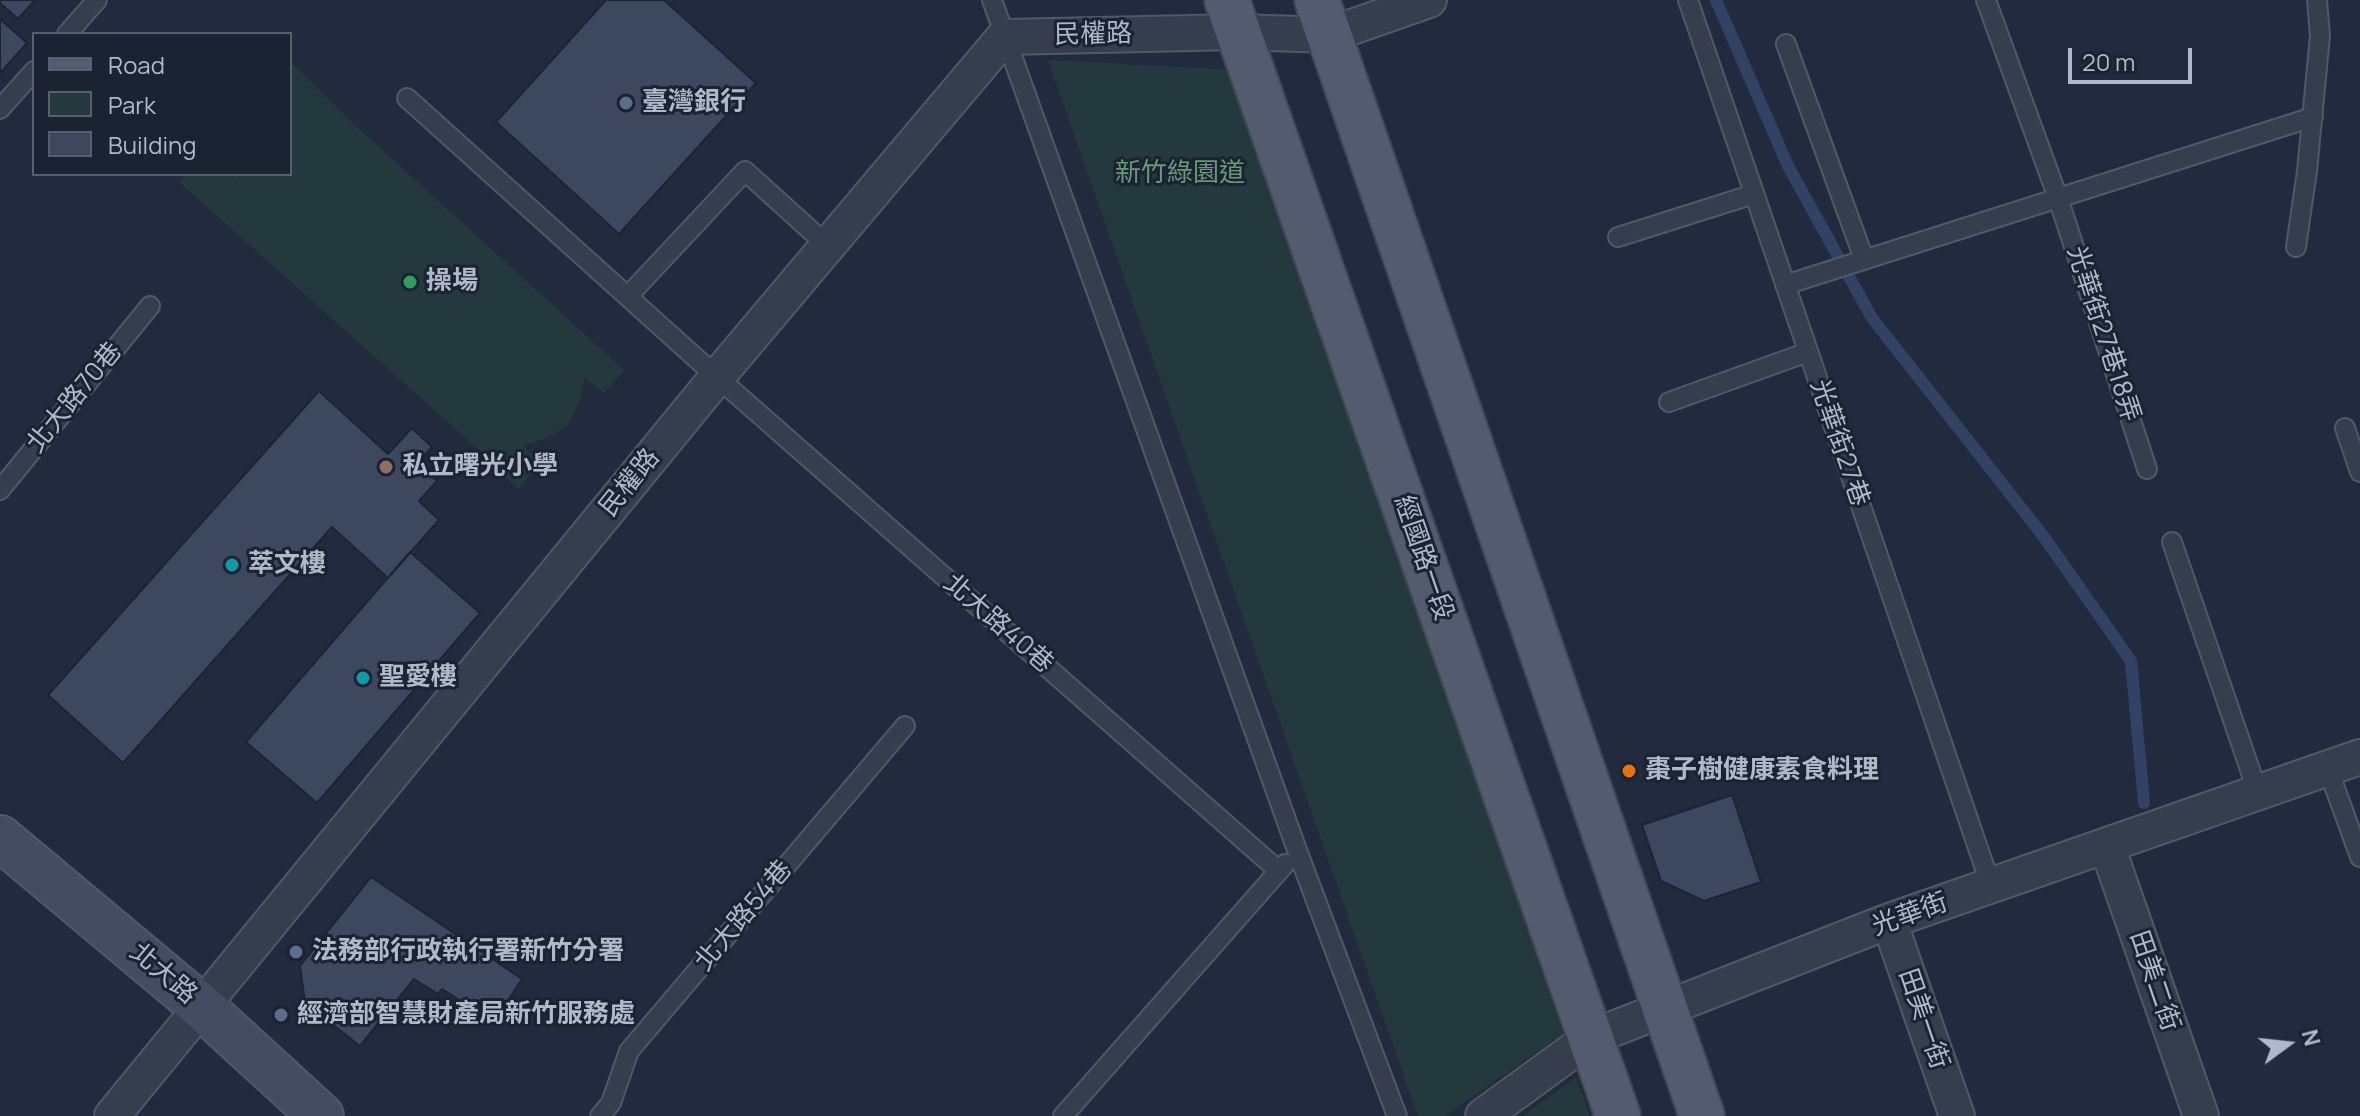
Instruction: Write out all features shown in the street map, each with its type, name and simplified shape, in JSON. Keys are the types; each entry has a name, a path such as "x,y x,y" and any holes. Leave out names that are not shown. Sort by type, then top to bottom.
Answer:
{"main road":[{"name":"經國路一段","path":"1233,16 1618,1116"},
{"path":"1323,17 1702,1116"}],"street":[{"path":"1323,17 1429,0"},
{"name":"民權路","path":"112,1116 717,377 1004,37 1233,16 1323,17"},
{"name":"光華街","path":"1483,1116 1590,1038 1889,921 2360,757"},
{"name":"北大路","path":"0,838 202,1007 321,1116"},
{"name":"田美二街","path":"2107,846 2201,1116"},
{"name":"田美一街","path":"1889,921 1957,1116"}],"lane":[{"path":"69,32 97,0"},
{"path":"992,0 1297,850 1397,1116"},
{"name":"光華街27巷","path":"1688,0 1991,886"},
{"name":"光華街27巷18弄","path":"1986,0 2058,198 2147,469"},
{"path":"2296,247 2320,36 2317,0"},
{"path":"1786,44 1864,259"},
{"path":"0,109 32,73"},
{"name":"北大路40巷","path":"407,98 717,377 1279,871"},
{"path":"1785,285 2313,117"},
{"path":"628,296 745,171 828,246"},
{"path":"1618,237 1754,194"},
{"name":"北大路70巷","path":"0,490 150,306"},
{"path":"1669,402 1808,352"},
{"path":"2345,428 2360,472"},
{"path":"2172,542 2258,793"},
{"name":"北大路54巷","path":"600,1116 611,1103 629,1051 905,726"},
{"path":"2328,769 2360,857"},
{"path":"1063,1116 1297,850"}],"green space":[{"name":"新竹綠園道","path":"1048,60 1237,70 1563,1034 1445,1116 1418,1116"},
{"path":"292,63 357,127 624,370 604,393 585,378 580,400 568,425 547,438 523,446 541,463 518,489 467,439 179,182 184,176 292,176"},
{"path":"1576,1077 1590,1116 1523,1116"}],"building":[{"path":"0,0 35,0 18,19"},
{"name":"臺灣銀行","path":"606,0 664,0 756,83 619,234 496,122"},
{"path":"0,19 27,43 0,73"},
{"name":"萃文樓","path":"319,391 388,454 412,428 432,447 418,463 437,481 419,501 439,520 388,578 332,527 123,763 48,695"},
{"name":"聖愛樓","path":"410,552 480,613 317,803 246,742"},
{"path":"1732,795 1761,882 1704,901 1661,881 1642,825"},
{"path":"371,877 522,979 494,1022 442,989 438,994 414,979 360,1046 305,1003 300,966"}],"waterway":[{"path":"1716,0 1788,166 1872,318 2044,537 2131,661 2144,803"}],"place":[{"name":"臺灣銀行","path":"626,103"},
{"name":"操場","path":"410,282"},
{"name":"私立曙光小學","path":"386,467"},
{"name":"萃文樓","path":"232,565"},
{"name":"聖愛樓","path":"363,678"},
{"name":"棗子樹健康素食料理","path":"1629,771"},
{"name":"法務部行政執行署新竹分署","path":"296,952"},
{"name":"經濟部智慧財產局新竹服務處","path":"281,1015"}]}
